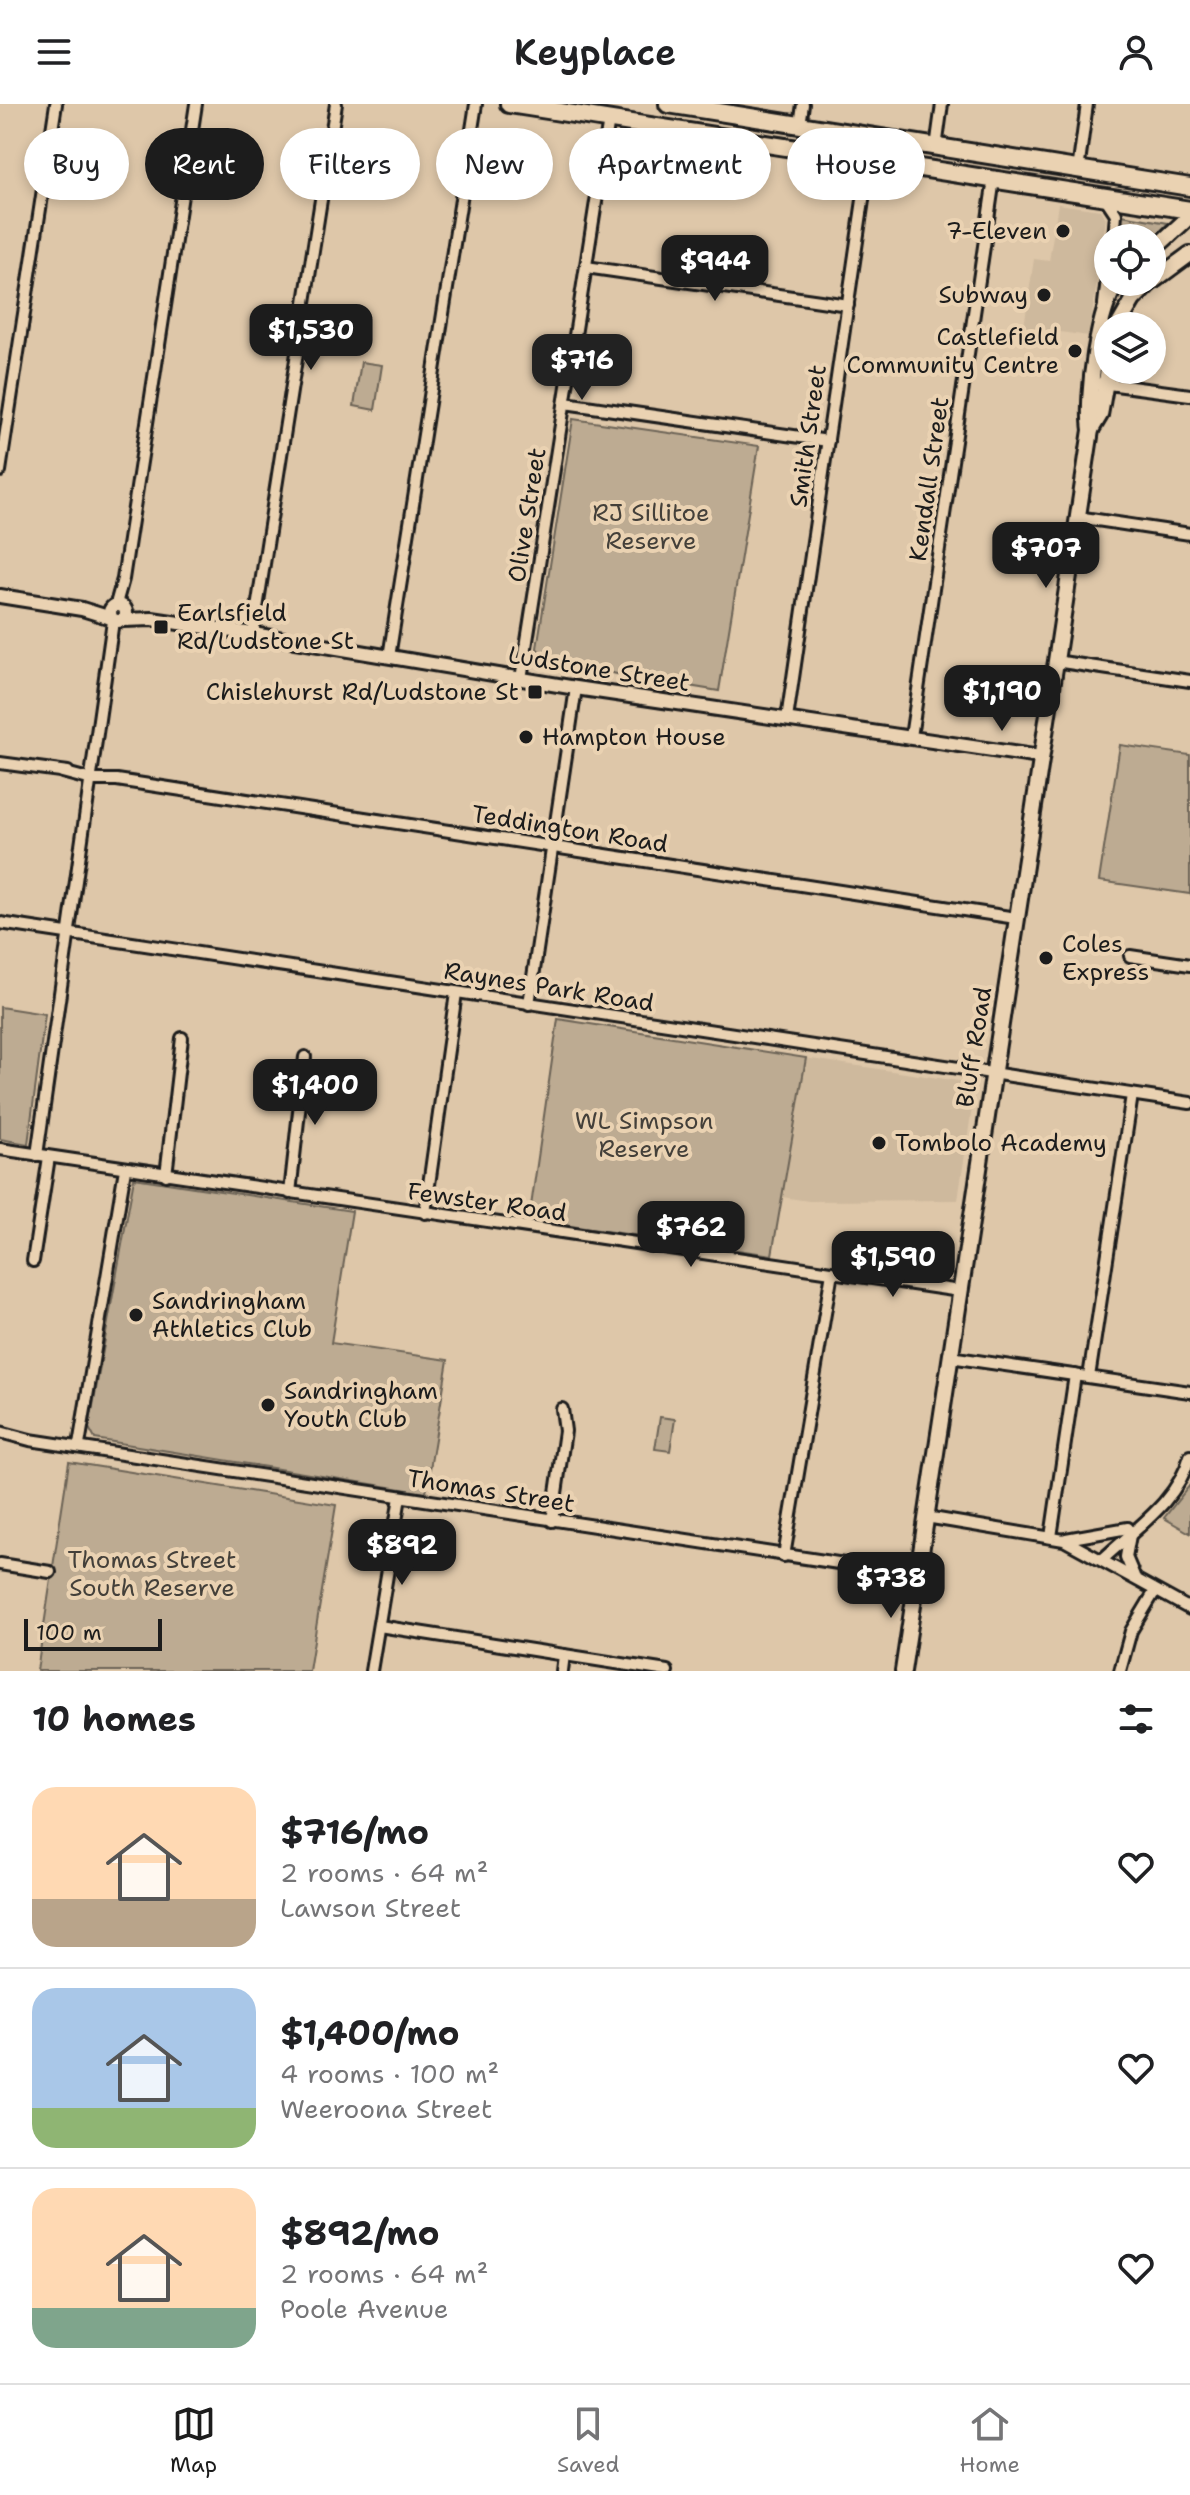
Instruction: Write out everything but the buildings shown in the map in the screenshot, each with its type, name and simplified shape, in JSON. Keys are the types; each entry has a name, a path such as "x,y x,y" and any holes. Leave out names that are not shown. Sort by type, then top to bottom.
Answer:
{"main road":[{"path":"509,104 611,112 787,144"},
{"path":"668,104 1190,187"},
{"path":"994,179 997,158"},
{"path":"925,168 1131,200 1190,213"},
{"path":"1131,200 1134,179"},
{"path":"1166,237 1190,213"},
{"path":"1166,272 1190,254"},
{"name":"Bluff Road","path":"903,1671 1077,517 1091,430 1100,415 1103,384"}],"street":[{"path":"0,471 56,104"},
{"path":"37,1155 68,934 196,104"},
{"path":"253,634 336,104"},
{"path":"389,657 476,104"},
{"path":"800,125 803,104"},
{"path":"936,148 942,104"},
{"path":"1078,171 1087,104"},
{"name":"Olive Street","path":"521,679 611,112"},
{"name":"Kendall Street","path":"911,737 994,179"},
{"path":"1104,196 1116,214 1115,224"},
{"name":"Smith Street","path":"787,719 863,200"},
{"path":"586,267 848,305"},
{"path":"1134,384 1190,395"},
{"path":"565,403 828,441"},
{"path":"1077,517 1190,534"},
{"name":"Ludstone Street","path":"0,596 576,688 1040,757"},
{"path":"1055,661 1190,681"},
{"path":"529,1004 576,688"},
{"name":"Teddington Road","path":"0,763 1016,918"},
{"name":"Raynes Park Road","path":"0,923 1190,1103"},
{"path":"1130,956 1190,965"},
{"path":"425,1213 456,993"},
{"path":"166,1175 182,1038"},
{"path":"290,1193 305,1057"},
{"path":"1089,1377 1132,1095"},
{"name":"Fewster Road","path":"3,1149 960,1291"},
{"path":"33,1261 49,1157"},
{"path":"79,1445 125,1169"},
{"path":"784,1556 832,1272"},
{"path":"950,1357 1190,1392"},
{"path":"1051,1537 1075,1375"},
{"path":"552,1521 565,1431 562,1409"},
{"name":"Thomas Street","path":"0,1432 552,1521 917,1575"},
{"path":"1100,1557 1174,1492 1190,1456"},
{"path":"371,1671 400,1497"},
{"path":"926,1517 1064,1540 1190,1609"},
{"path":"1064,1540 1129,1531"},
{"path":"1129,1531 1126,1557 1135,1578"},
{"path":"0,1564 50,1572"},
{"path":"1120,1671 1131,1631 1155,1591"},
{"path":"379,1626 667,1671"},
{"path":"562,1671 564,1655"}],"shaded area":[{"path":"1058,204 1100,210 1106,218 1105,224 1094,224 1095,296 1089,336 1024,327 1034,259 1049,261"},
{"name":"Tombolo Academy","path":"805,1058 972,1083 975,1088 958,1200 809,1201 782,1197"}],"green space":[{"path":"1122,215 1168,223 1166,225 1121,224"},
{"path":"361,362 382,365 375,410 354,406"},
{"name":"RJ Sillitoe Reserve","path":"573,419 759,446 719,691 546,662 537,648"},
{"path":"1120,745 1190,755 1190,894 1099,881"},
{"path":"0,1007 45,1014 28,1144 0,1139"},
{"name":"WL Simpson Reserve","path":"558,1019 806,1058 772,1255 529,1220"},
{"path":"134,1178 352,1211 331,1343 448,1360 426,1493 95,1439 89,1428"},
{"path":"660,1417 675,1419 670,1451 655,1449"},
{"name":"Thomas Street South Reserve","path":"69,1462 336,1505 309,1671 37,1671"},
{"path":"1190,1485 1190,1533 1164,1518"}],"place":[{"name":"7-Eleven","path":"1063,231"},
{"name":"Subway","path":"1044,295"},
{"name":"Castlefield Community Centre","path":"1075,351"},
{"name":"Earlsfield Rd/Ludstone St","path":"161,627"},
{"name":"Chislehurst Rd/Ludstone St","path":"535,692"},
{"name":"Hampton House","path":"526,737"},
{"name":"Coles Express","path":"1046,958"},
{"name":"Tombolo Academy","path":"879,1143"},
{"name":"Sandringham Athletics Club","path":"136,1315"},
{"name":"Sandringham Youth Club","path":"268,1405"}]}
